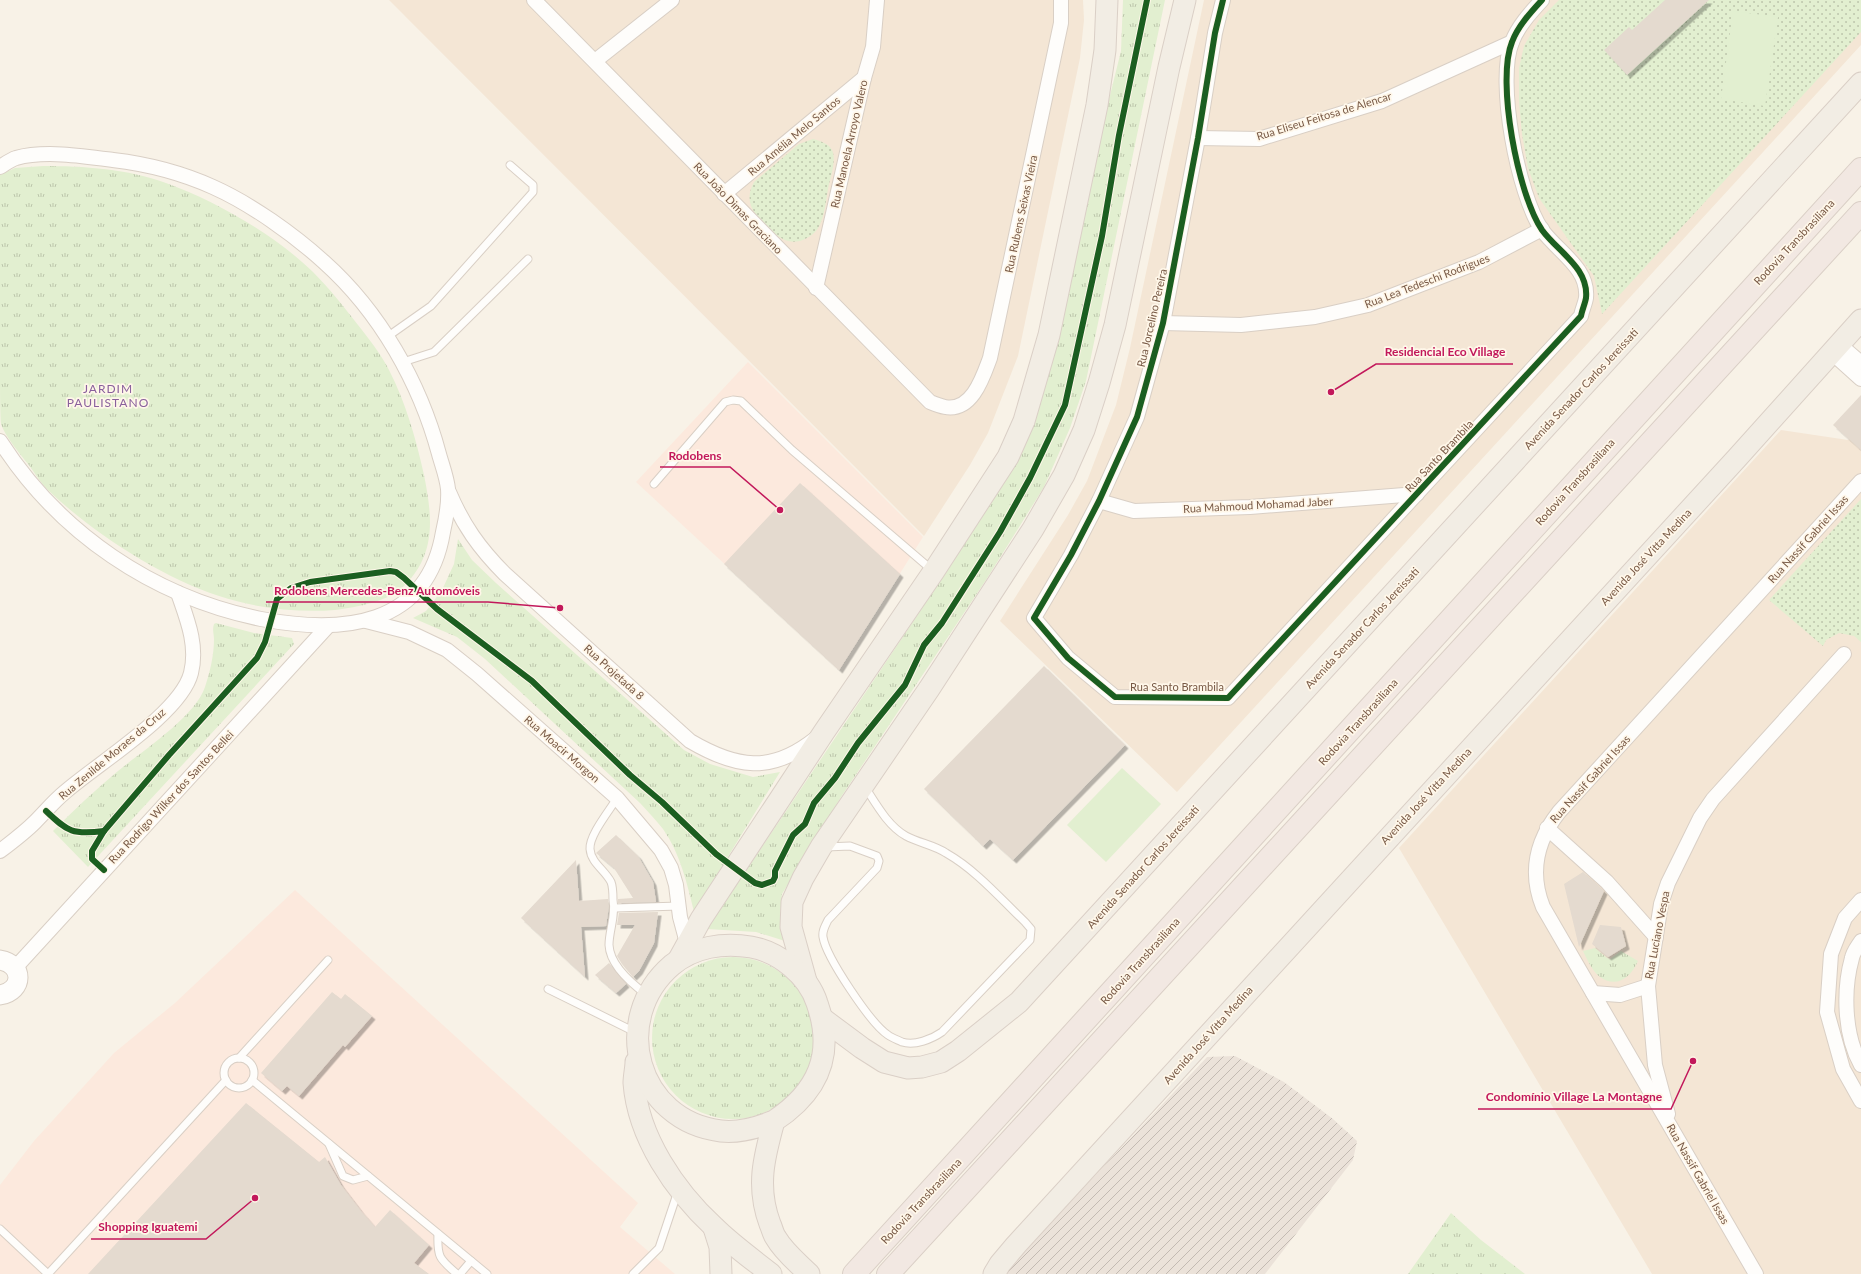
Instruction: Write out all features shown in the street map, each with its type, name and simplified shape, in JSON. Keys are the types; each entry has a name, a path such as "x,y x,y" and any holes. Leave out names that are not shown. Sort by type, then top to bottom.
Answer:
{"highway":[{"name":"Rodovia Transbrasiliana","path":"854,1274 1861,169"},
{"path":"888,1274 1861,213"}],"main road":[{"path":"770,1274 714,1228 679,1188 660,1162 641,1121 634,1082 640,1013 647,995 661,975 683,951 824,732 934,571 1008,457 1024,421 1049,335 1098,104 1105,50 1107,0"},
{"path":"637,1041 641,1067 659,1098 672,1110 687,1120 704,1127 721,1131 739,1131 757,1128 774,1121 791,1110 805,1096 816,1078 822,1059 824,1046 823,1019 816,999 806,981 791,927 792,902 803,878 821,847 929,689 1033,529 1064,476 1084,430 1115,325 1169,67 1185,0"},
{"name":"Avenida Senador Carlos Jereissati","path":"823,1019 862,1048 884,1062 908,1068 922,1067 941,1062 958,1051 1019,1002 1861,83"},
{"name":"Avenida José Vitta Medina","path":"994,1274 1000,1264 1021,1239 1860,322"},
{"path":"683,951 697,950 717,945 737,944 756,948 775,955 792,966 806,981"},
{"path":"774,1121 766,1149 762,1192 766,1213 775,1238 794,1260 810,1274"},
{"path":"714,1228 720,1247 721,1274"}],"street":[{"name":"Rua João Dimas Graciano","path":"534,0 816,288 930,402 946,407"},
{"path":"595,61 672,0"},
{"name":"Rua Manoela Arroyo Valero","path":"816,288 864,78 873,47 878,0"},
{"name":"Rua Rubens Seixas Vieira","path":"946,407 961,405 974,393 990,358 1061,23 1061,0"},
{"name":"Rua Jorcelino Pereira","path":"1034,618 1071,555 1099,501 1137,417 1163,322 1198,138 1215,33 1223,0"},
{"name":"Rua Santo Brambila","path":"1034,618 1068,658 1115,697 1228,698 1581,316 1586,298 1584,276 1542,229 1529,201 1518,170 1512,136 1506,72 1512,42 1530,14 1542,0"},
{"name":"Rua Eliseu Feitosa de Alencar","path":"1198,138 1259,139 1382,101 1512,42"},
{"name":"Rua Amélia Melo Santos","path":"724,194 864,78"},
{"path":"0,157 15,158 46,154 86,156 135,162 173,173 214,187 248,206 287,232 326,263 357,297 387,337 403,362 423,403 448,489 440,552 429,574 418,591 401,606 380,617 366,621 328,626 295,624 217,608 178,594 140,574 104,551 68,523 16,466 0,441"},
{"path":"0,167 15,158"},
{"name":"Rua Lea Tedeschi Rodrigues","path":"1163,322 1241,325 1315,317 1368,305 1479,262 1542,229"},
{"path":"1835,348 1861,363"},
{"path":"1835,348 1861,379"},
{"name":"Rua Nassif Gabriel Issas","path":"1756,1274 1543,907 1537,892 1536,861 1547,828 1559,812 1861,481"},
{"name":"Rua Projetada 8","path":"448,489 460,518 486,555 690,741 712,754 736,761 759,763 773,762 788,756 804,748 824,732"},
{"name":"Rua Mahmoud Mohamad Jaber","path":"1099,501 1134,511 1250,507 1417,494"},
{"name":"Rua Zenilde Moraes da Cruz","path":"0,851 34,823 63,793 162,715 182,692 191,674 194,653 188,622 178,594"},
{"name":"Rua Moacir Morgon","path":"366,621 409,632 447,650 477,674 617,798 662,850 676,885 683,951"},
{"name":"Rua Rodrigo Wilker dos Santos Bellei","path":"7,964 328,626"},
{"name":"Rua Luciano Vespa","path":"1672,1130 1655,1065 1648,986 1661,904 1668,883 1700,818 1713,799 1844,654"},
{"path":"1547,828 1607,882 1656,937"},
{"path":"1861,900 1845,918 1831,954 1827,1012 1843,1069 1861,1101"},
{"path":"1861,941 1852,956 1848,989 1847,1027 1861,1064"},
{"path":"0,995 13,990 17,984 18,978 7,964"},
{"path":"1593,993 1620,995 1648,986"}],"lane":[{"path":"387,337 431,306 533,192 533,185 510,165"},
{"path":"403,362 434,352 528,259"},
{"path":"654,484 725,402 733,400 741,402 792,450 934,571"},
{"path":"821,847 850,846 877,856 879,861 877,868 828,920 824,929 823,938 837,968 860,1004 888,1035 903,1042 912,1043 934,1038 942,1032 1030,940 1031,929 974,874 946,852 906,836 900,832 878,809 864,784"},
{"path":"617,798 593,837 590,849 595,862 611,882 615,908 609,946 612,956 618,969 647,995"},
{"path":"615,908 679,906"},
{"path":"239,1058 328,960"},
{"path":"548,989 637,1041"},
{"path":"239,1058 247,1060 252,1065 254,1073 252,1080 247,1086 239,1088 226,1080 224,1073 226,1065 232,1060 239,1058"},
{"path":"0,1229 48,1274 226,1080"},
{"path":"252,1080 487,1274"},
{"path":"328,1142 343,1176 354,1180 368,1176"},
{"path":"633,1274 659,1248 679,1188"},
{"path":"438,1234 438,1255 441,1260 459,1274 471,1261"}],"shaded area":[{"path":"389,0 1083,0 1084,20 1080,58 1018,356 988,433 970,465 924,536"},
{"path":"1204,0 1861,0 1861,45 1177,792 1000,621 1068,515 1087,481 1116,405 1130,348"},
{"path":"748,362 923,537 839,670 636,482"},
{"path":"1861,425 1861,1274 1652,1274 1399,848 1781,430 1848,440"},
{"path":"295,890 638,1203 620,1227 675,1274 0,1274 0,1185 34,1141 114,1053 175,1003"},
{"path":"1235,1056 1284,1082 1333,1119 1357,1141 1353,1160 1265,1274 1005,1274 1006,1270 1207,1057"}],"green space":[{"path":"1123,0 1165,0 1086,381 1070,428 1044,487 986,580 841,797 782,894 780,916 785,941 756,932 707,929 951,565 1006,476 1085,196 1121,51"},
{"path":"1559,0 1861,0 1861,32 1602,314 1594,276 1539,198 1528,168 1522,134 1519,102 1519,68 1524,46 1539,20"},
{"path":"1733,11 1778,17 1765,106 1721,99"},
{"path":"813,139 828,146 832,150 834,159 824,214 819,227 812,235 800,241 787,241 776,235 757,216 751,207 750,193 754,182 799,144"},
{"path":"43,166 121,171 151,178 185,190 224,209 263,232 298,258 325,284 375,347 389,370 401,395 418,448 427,490 430,533 423,560 415,573 398,591 382,600 372,603 321,611 276,609 247,604 219,596 197,588 151,566 107,538 67,507 43,485 9,439 1,424 0,175 15,168"},
{"path":"1861,499 1861,642 1854,636 1839,633 1826,640 1823,646 1769,600"},
{"path":"458,539 472,560 496,583 684,750 710,764 753,777 780,772 694,912 686,879 674,848 663,829 640,803 485,659 457,637 413,618 426,611 442,590 454,564"},
{"path":"216,623 254,633 292,638 294,644 88,867 53,831 101,785 167,733 191,710 199,698 207,681 213,651 213,626"},
{"path":"1122,768 1161,804 1106,862 1067,825"},
{"path":"1595,948 1610,959 1621,951 1638,961 1632,972 1623,980 1612,982 1600,977 1595,972 1583,951"},
{"path":"725,957 741,957 764,963 784,975 796,987 808,1007 814,1030 814,1046 808,1069 796,1089 784,1101 764,1113 741,1119 725,1119 702,1113 682,1101 670,1089 658,1069 652,1046 652,1030 658,1007 670,987 682,975 702,963"},
{"path":"1451,1213 1481,1240 1525,1274 1408,1274"}],"building":[{"path":"1665,0 1709,0 1627,75 1604,50 1629,27 1632,30"},
{"path":"1861,395 1861,450 1833,425"},
{"path":"800,483 900,574 839,670 724,564"},
{"path":"1044,666 1125,745 1013,860 990,839 983,846 924,789"},
{"path":"616,835 638,856 653,882 656,902 618,903 618,899 633,898 614,868 596,853"},
{"path":"576,860 579,901 608,899 609,906 606,926 581,927 585,977 521,918"},
{"path":"1583,872 1604,891 1579,947 1564,884"},
{"path":"658,912 654,943 639,971 633,977 617,956 635,925 617,925 619,913"},
{"path":"1600,925 1621,927 1626,946 1608,957 1592,944"},
{"path":"609,963 626,984 616,993 595,975"},
{"path":"332,992 341,999 345,994 372,1016 345,1047 343,1045 299,1096 287,1086 282,1091 261,1073"},
{"path":"246,1103 319,1162 325,1157 341,1185 375,1227 390,1210 429,1245 414,1263 429,1274 88,1274"}],"cycle path":[{"path":"104,831 169,755 257,658 265,642 277,599 291,588 310,582 390,571 396,572 404,578 437,609 532,681 630,775 662,802 716,854 755,883 762,885 773,881 775,871 793,835 805,824 814,803 835,778 858,743 905,685 924,645 942,623 1000,532 1030,478 1065,405 1102,236 1119,135 1147,0"},
{"path":"1223,0 1215,33 1198,138 1163,323 1137,417 1099,501 1071,555 1034,618 1068,658 1115,697 1228,698 1581,316 1586,298 1586,287 1583,278 1578,269 1542,230 1533,213 1518,165 1508,109 1508,60 1512,42 1521,25 1542,0"},
{"path":"46,811 66,828 85,833 104,831 92,851 92,859 104,870"}],"place":[{"name":"Residencial Eco Village","path":"1331,392"},
{"name":"Rodobens","path":"780,510"},
{"name":"Rodobens Mercedes-Benz Automóveis","path":"560,608"},
{"name":"Condomínio Village La Montagne","path":"1693,1061"},
{"name":"Shopping Iguatemi","path":"255,1198"}],"district":[{"name":"JARDIM PAULISTANO","path":"108,396"}]}
